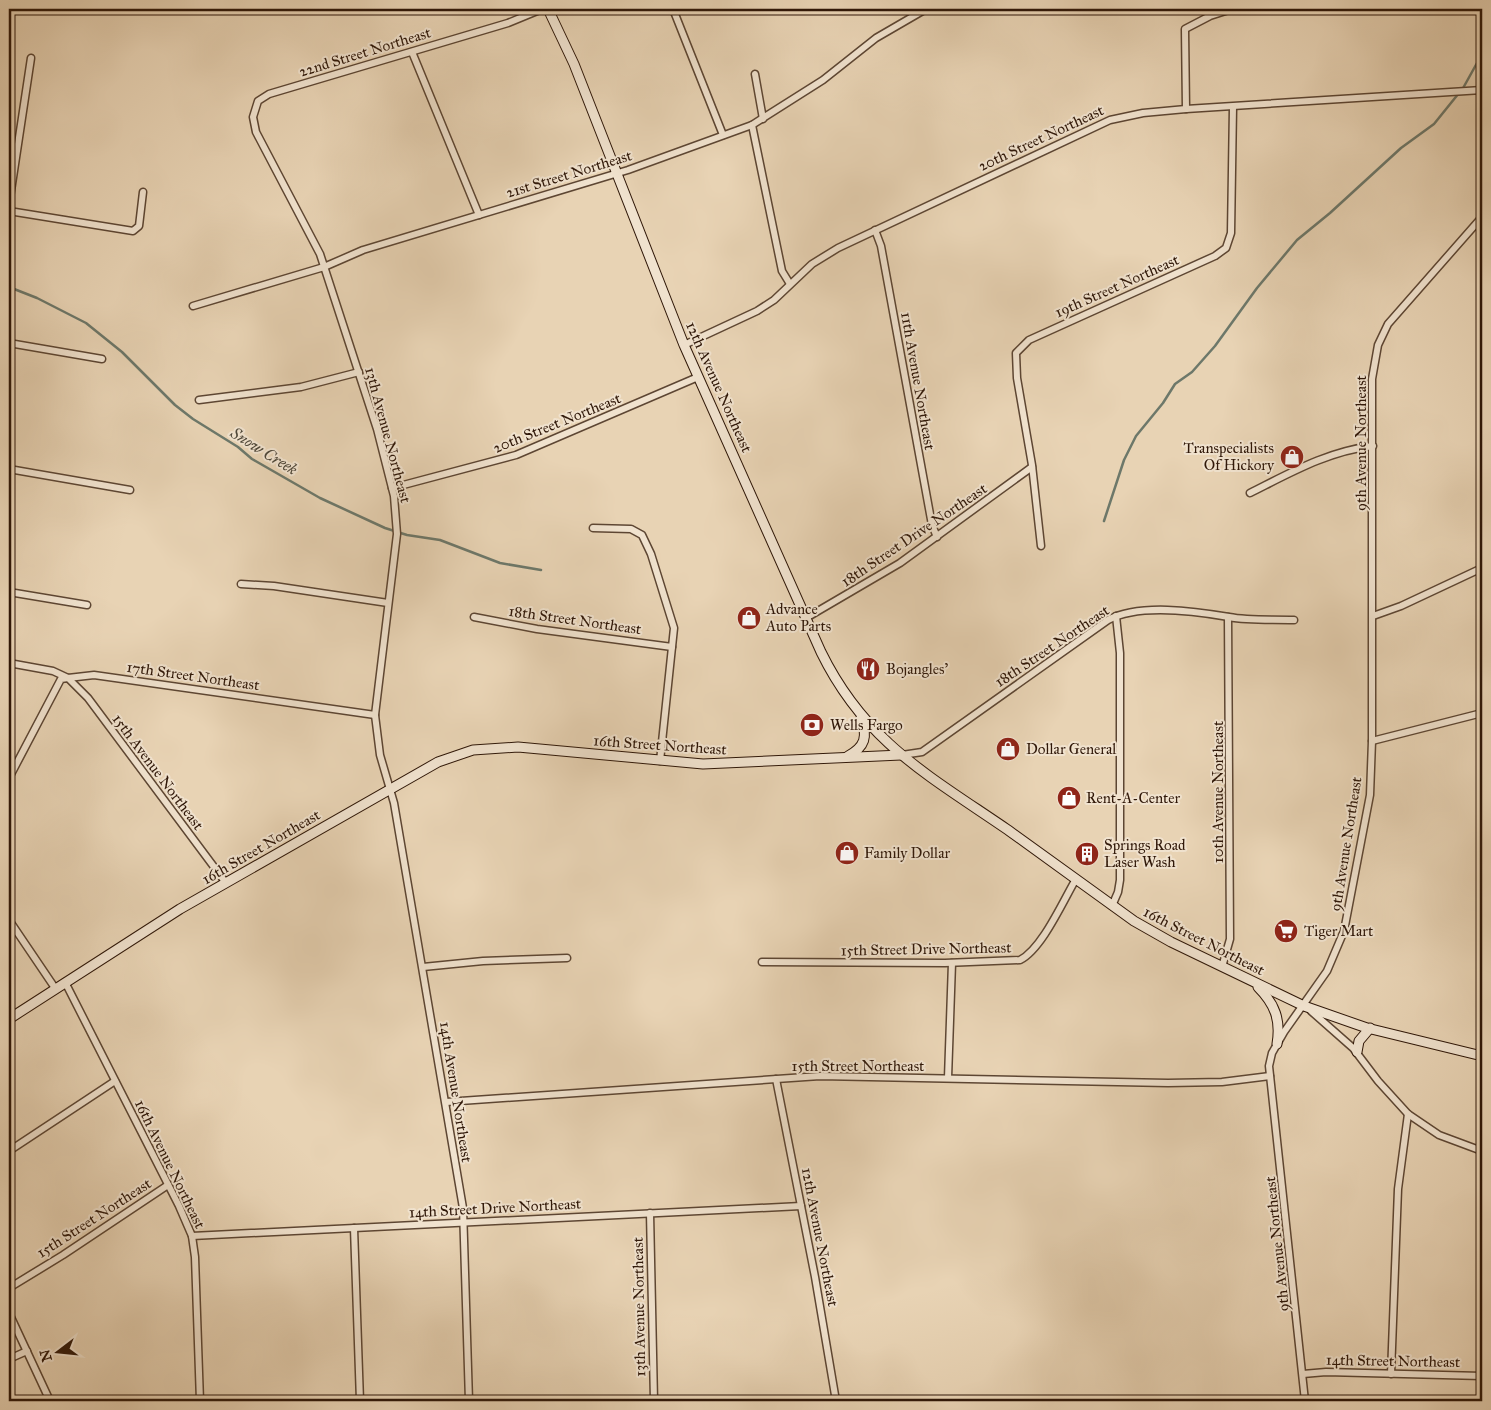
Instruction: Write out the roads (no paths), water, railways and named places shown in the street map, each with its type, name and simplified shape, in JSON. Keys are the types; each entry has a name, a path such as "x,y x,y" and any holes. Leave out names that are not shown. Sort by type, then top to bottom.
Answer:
{"main road":[{"name":"12th Avenue Northeast","path":"548,9 574,64 698,378 834,679 859,714 901,755"},
{"path":"845,758 859,750 864,743 865,734 859,714"},
{"name":"16th Street Northeast","path":"9,1019 138,935 389,790 450,757 492,747 538,748 660,761 733,764 901,755 1112,906 1156,934 1304,1006 1370,1028 1482,1056"},
{"path":"1252,982 1268,997 1276,1012 1279,1030 1277,1044"},
{"path":"1357,1052 1359,1041 1370,1028"}],"street":[{"name":"22nd Street Northeast","path":"256,106 258,101 269,94 508,23 542,9"},
{"path":"673,9 723,135"},
{"name":"21st Street Northeast","path":"193,306 324,267 363,250 617,173 752,125 823,80 876,38 926,9"},
{"path":"1186,109 1185,30 1210,16 1232,9"},
{"path":"412,52 479,214"},
{"path":"9,204 31,58"},
{"path":"755,74 763,119"},
{"name":"20th Street Northeast","path":"684,345 757,311 774,300 820,258 1091,127 1122,116 1186,109 1482,90"},
{"name":"13th Avenue Northeast","path":"256,106 253,116 256,132 324,267 358,372 392,488 397,534 375,715 380,755 389,790"},
{"name":"19th Street Northeast","path":"1032,467 1016,378 1015,357 1018,350 1029,340 1215,256 1228,246 1231,233 1233,107"},
{"path":"752,125 782,272 790,284"},
{"path":"9,211 133,231 139,226 143,192"},
{"name":"9th Avenue Northeast","path":"1305,1401 1270,1076 1270,1057 1327,971 1344,931 1370,795 1374,446 1372,378 1380,340 1398,310 1482,217"},
{"name":"11th Avenue Northeast","path":"875,230 881,246 932,525 937,537"},
{"path":"9,343 102,358"},
{"path":"199,400 301,387 358,372"},
{"name":"20th Street Northeast","path":"392,488 516,455 698,378"},
{"path":"1250,493 1325,457 1342,451 1374,446"},
{"path":"1032,467 1041,546"},
{"name":"18th Street Drive Northeast","path":"806,618 869,583 937,537 1032,467"},
{"path":"9,469 130,490"},
{"path":"593,528 635,529 644,538 672,619 672,647 660,761"},
{"path":"1373,616 1401,606 1482,568"},
{"path":"241,584 274,586 388,603"},
{"path":"9,592 87,605"},
{"name":"18th Street Northeast","path":"901,755 922,752 1116,616 1127,613 1166,611 1228,617 1294,620"},
{"path":"1112,906 1118,892 1120,880 1120,653 1116,616"},
{"name":"18th Street Northeast","path":"474,617 538,629 672,647"},
{"name":"10th Avenue Northeast","path":"1222,967 1230,938 1228,617"},
{"name":"17th Street Northeast","path":"9,663 53,671 68,678 94,675 375,715"},
{"path":"9,778 62,679 68,678"},
{"name":"15th Avenue Northeast","path":"68,678 88,698 226,883"},
{"path":"1372,741 1482,713"},
{"name":"14th Avenue Northeast","path":"389,790 396,813 423,967 464,1223 469,1401"},
{"name":"15th Street Drive Northeast","path":"762,962 1013,962 1027,956 1039,942 1076,879"},
{"path":"9,920 55,988"},
{"path":"423,967 454,963 567,958"},
{"path":"948,1078 952,963"},
{"name":"16th Avenue Northeast","path":"64,982 168,1185 192,1236 195,1257 200,1401"},
{"path":"1304,1006 1336,1031 1357,1052 1378,1081 1408,1114 1439,1136 1482,1151"},
{"name":"15th Street Northeast","path":"446,1102 820,1076 1222,1082 1270,1076"},
{"name":"12th Avenue Northeast","path":"776,1079 836,1401"},
{"path":"9,1151 115,1081"},
{"path":"1391,1374 1398,1189 1408,1114"},
{"name":"15th Street Northeast","path":"9,1288 63,1255 168,1185"},
{"name":"14th Street Drive Northeast","path":"192,1236 800,1206"},
{"name":"13th Avenue Northeast","path":"650,1213 654,1401"},
{"path":"354,1228 360,1401"},
{"path":"9,1313 50,1401"},
{"path":"9,1358 27,1351"},
{"name":"14th Street Northeast","path":"1303,1374 1326,1372 1482,1376"}],"waterway":[{"path":"1462,90 1482,54"},
{"path":"1104,521 1124,460 1136,436 1163,403 1175,384 1192,372 1215,346 1257,288 1297,240 1330,213 1401,148 1434,124 1459,93"},
{"name":"Snow Creek","path":"9,287 37,298 86,323 122,352 175,405 193,419 238,447 252,459 320,498 385,528 407,535 440,540 500,563 541,570"}],"place":[{"name":"Transpecialists Of Hickory","path":"1292,457"},
{"name":"Advance Auto Parts","path":"749,618"},
{"name":"Bojangles'","path":"868,669"},
{"name":"Wells Fargo","path":"812,725"},
{"name":"Dollar General","path":"1008,749"},
{"name":"Rent-A-Center","path":"1069,798"},
{"name":"Family Dollar","path":"847,853"},
{"name":"Springs Road Laser Wash","path":"1087,854"},
{"name":"Tiger Mart","path":"1286,931"}]}
